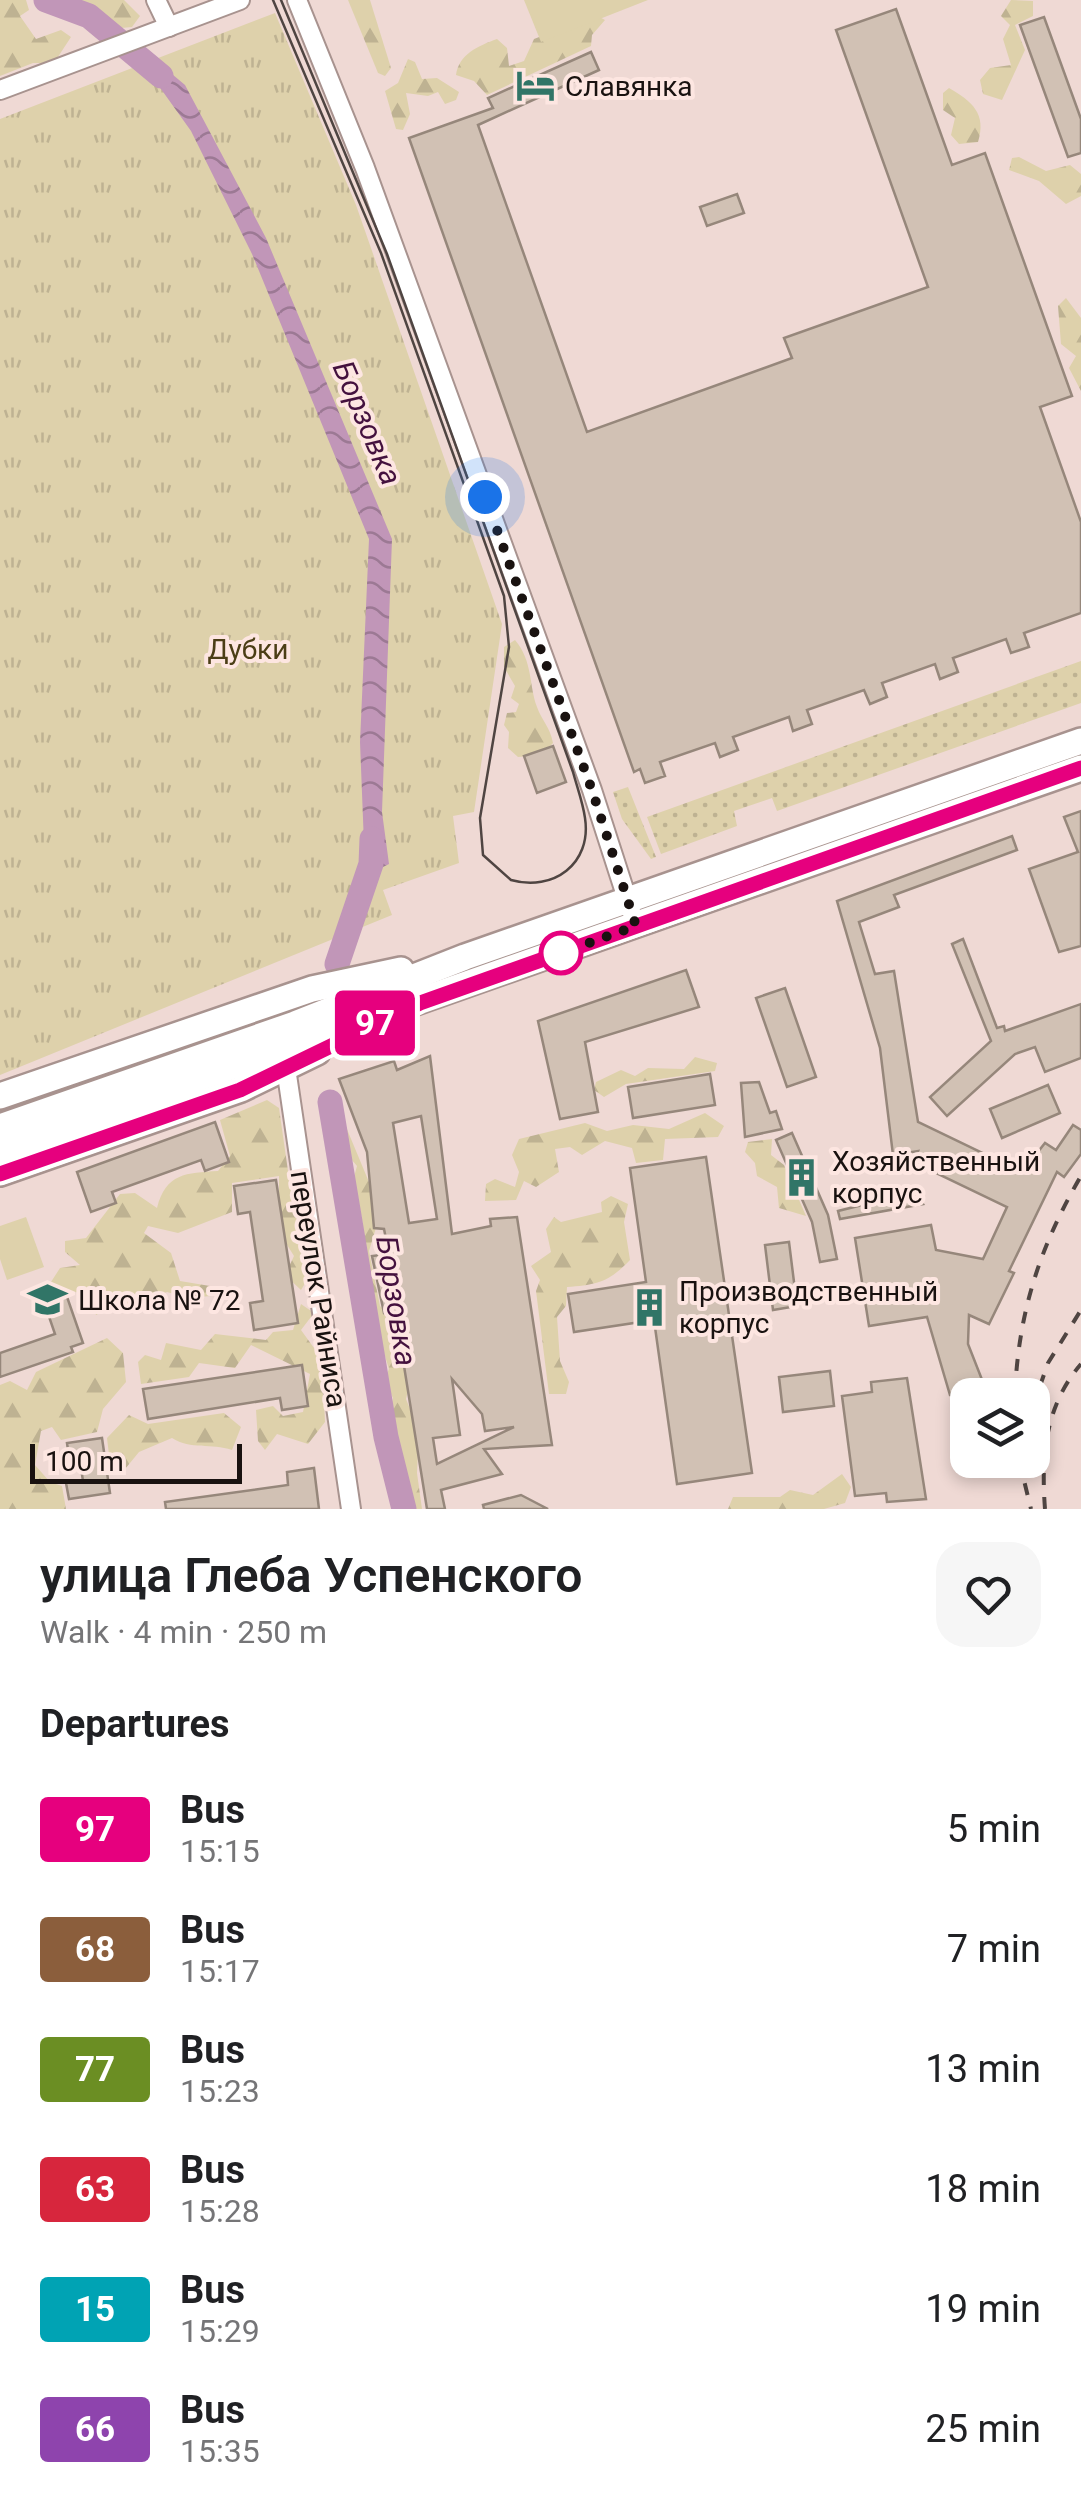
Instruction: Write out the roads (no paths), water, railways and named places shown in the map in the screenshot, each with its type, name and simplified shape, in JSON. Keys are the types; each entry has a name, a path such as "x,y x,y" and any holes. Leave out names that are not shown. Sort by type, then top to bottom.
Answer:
{"main road":[{"path":"0,1126 295,1024 465,957 1081,741"},
{"path":"0,1148 402,1010 1081,768"},
{"path":"0,1096 312,989 465,957"},
{"path":"0,1174 240,1090 402,1010"}],"street":[{"path":"156,0 161,30"},
{"path":"0,90 240,0"},
{"path":"297,0 365,168 592,790 636,926"},
{"name":"переулок Райниса","path":"286,1068 352,1509"}],"water":[{"path":"147,53 185,85 266,238 392,539 382,812 389,864 373,872 365,870 360,742 369,539 252,254 191,131 156,82 133,59"}],"waterway":[{"name":"Борзовка","path":"46,0 89,16 161,76"},
{"name":"Борзовка","path":"337,964 371,864 372,839"},
{"name":"Борзовка","path":"330,1102 386,1437 404,1509"}],"tram line":[{"path":"273,0 381,253 504,596 509,647 480,818 483,855 511,880 527,883 555,878 576,861 586,834 573,772 387,254 281,0"}],"railway":[{"path":"1016,1378 1034,1281 1054,1228 1081,1176"},
{"path":"1043,1378 1081,1310"},
{"path":"1045,1509 1048,1432 1060,1397 1081,1364"},
{"path":"1023,1478 1031,1509"}],"place":[{"name":"Славянка","path":"535,86"},
{"name":"Хозяйственный корпус","path":"802,1177"},
{"name":"Школа № 72","path":"48,1300"},
{"name":"Производственный корпус","path":"649,1307"}],"park label":[{"name":"Дубки","path":"248,649"}]}
